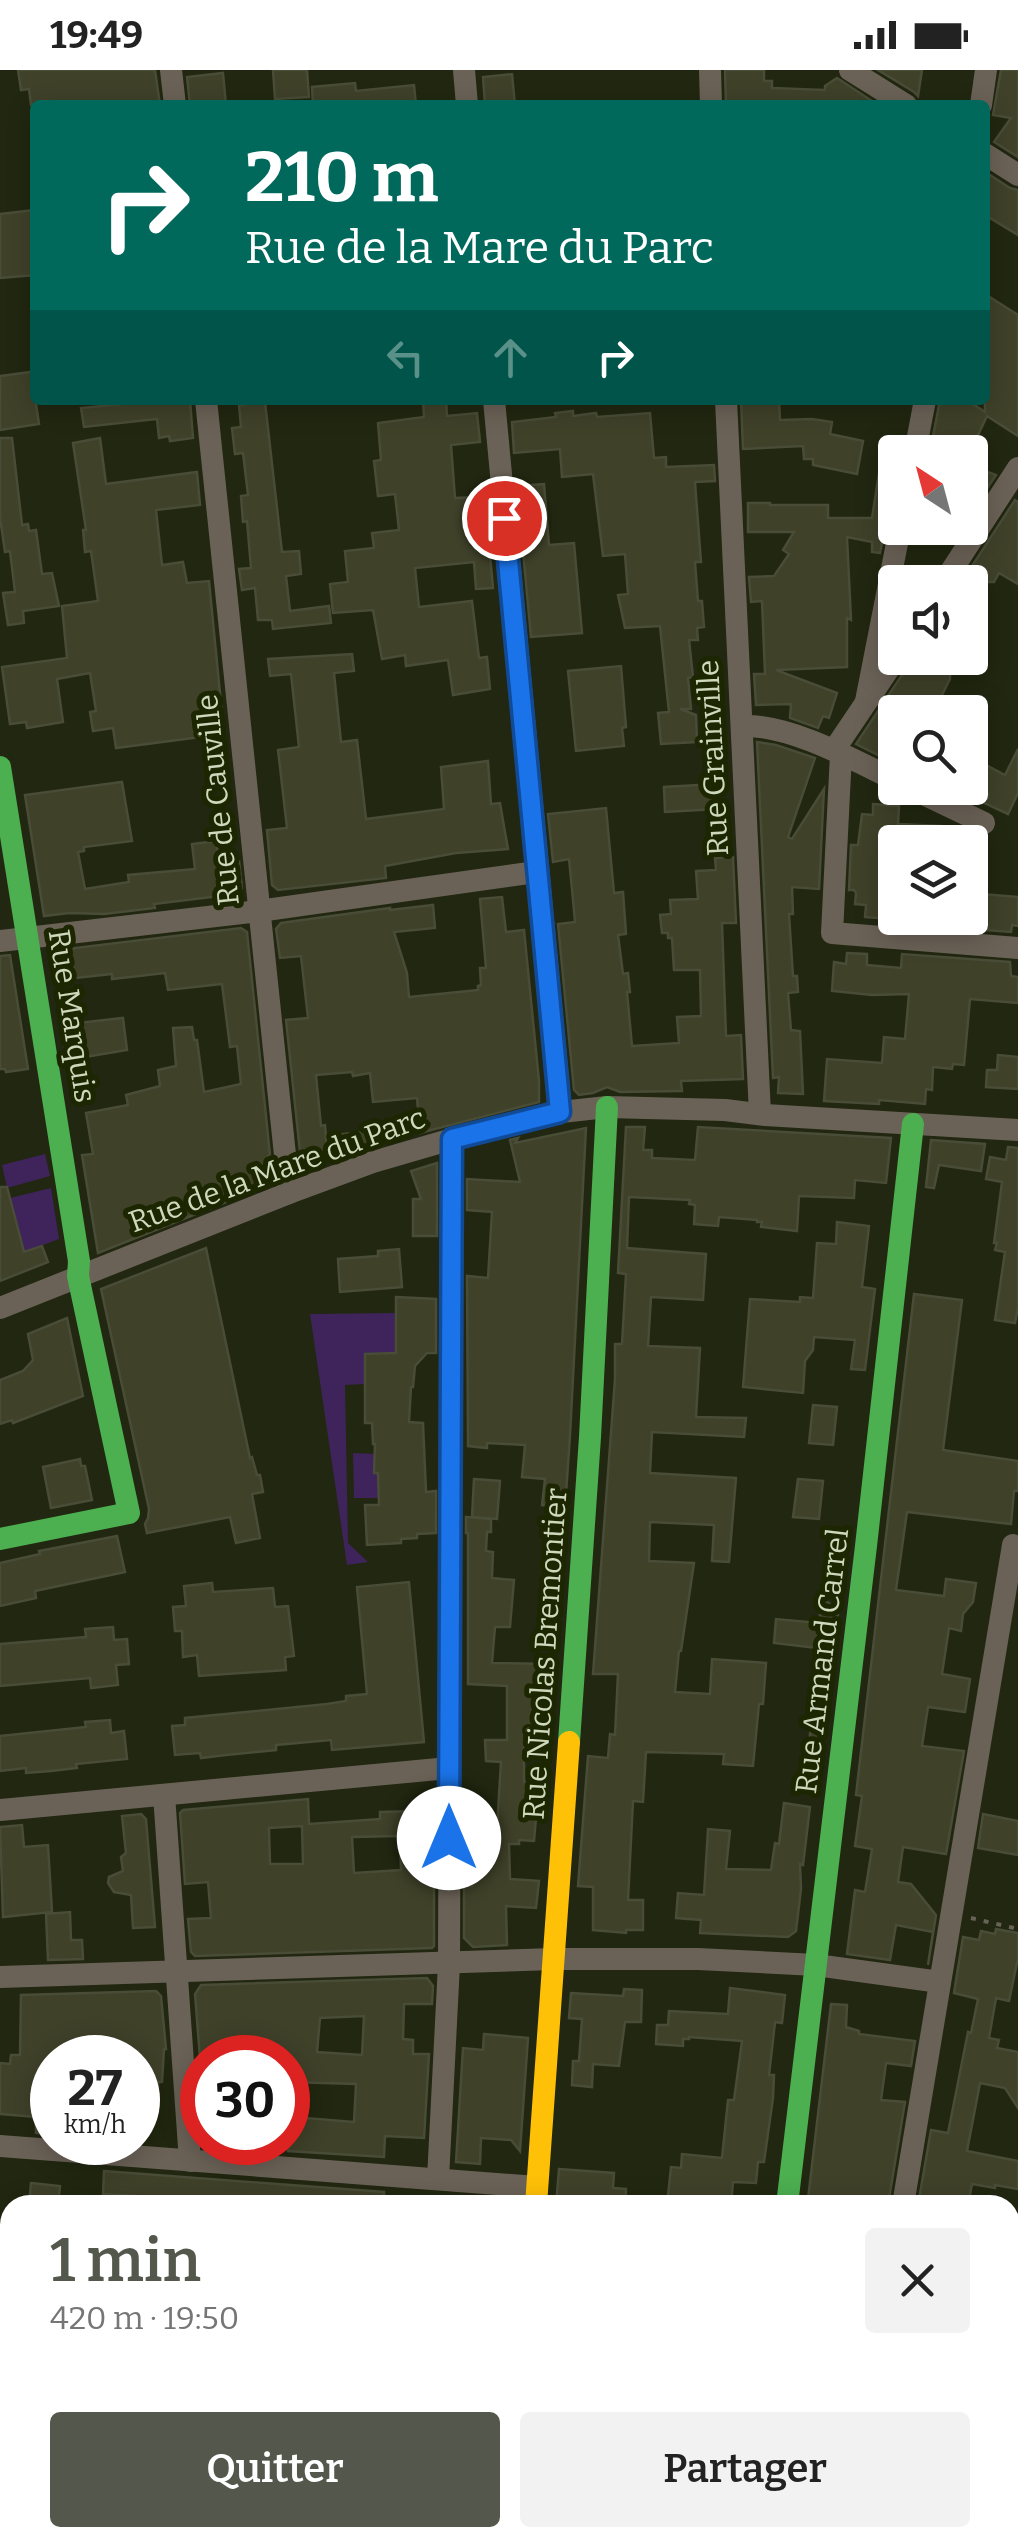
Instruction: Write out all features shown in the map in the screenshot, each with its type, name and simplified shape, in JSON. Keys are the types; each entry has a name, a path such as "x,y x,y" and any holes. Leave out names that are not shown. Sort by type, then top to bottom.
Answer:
{"street":[{"path":"171,70 174,100"},
{"path":"464,70 467,100"},
{"path":"710,70 712,100"},
{"path":"850,70 898,100"},
{"path":"982,100 986,70"},
{"path":"990,157 1018,175"},
{"name":"Rue de Cauville","path":"207,405 289,1193"},
{"path":"494,405 560,1112"},
{"name":"Rue Grainville","path":"726,405 760,1114"},
{"path":"918,435 924,405"},
{"path":"955,565 1018,468"},
{"path":"866,700 897,545"},
{"path":"884,675 838,752 832,932 1018,948"},
{"path":"742,726 762,725 838,752 878,772"},
{"name":"Rue Marquis","path":"0,767 79,1261 78,1276 129,1513 0,1539"},
{"path":"948,805 984,822"},
{"path":"0,942 536,872"},
{"name":"Rue de la Mare du Parc","path":"0,1308 374,1162 560,1112 607,1107 725,1110 1018,1130"},
{"name":"Rue Nicolas Bremontier","path":"537,2195 590,1437 607,1107"},
{"name":"Rue Armand Carrel","path":"788,2195 914,1124"},
{"path":"438,2179 449,1964 452,1139"},
{"path":"906,2195 1013,1545"},
{"path":"0,1810 449,1768"},
{"path":"164,1795 182,2035"},
{"path":"0,1977 553,1959 816,1965 940,1982"},
{"path":"0,2146 180,2160"},
{"path":"245,2165 438,2179 531,2195"}],"path":[{"path":"952,1914 1018,1929"}],"shaded area":[{"path":"45,1154 50,1176 7,1188 2,1165"},
{"path":"51,1188 59,1239 24,1252 10,1198"},
{"path":"396,1313 396,1353 366,1354 366,1384 345,1385 348,1543 368,1562 347,1565 310,1314"},
{"path":"353,1453 377,1454 374,1472 379,1473 379,1498 354,1498"}],"building":[{"path":"18,70 155,70 159,100 30,100 29,89 21,90"},
{"path":"273,70 307,70 309,97 275,99"},
{"path":"725,70 764,70 764,81 772,81 772,88 825,90 837,78 870,100 726,100"},
{"path":"878,70 922,70 918,96 914,92"},
{"path":"1001,70 1018,70 1018,157 994,142 1011,118 993,115"},
{"path":"223,73 226,100 189,100 187,77"},
{"path":"512,74 515,100 485,100 483,77"},
{"path":"355,83 356,91 414,85 416,100 313,100 312,87"},
{"path":"990,175 1018,190 1018,235 990,218"},
{"path":"30,211 30,275 0,278 0,214"},
{"path":"990,297 1018,315 1018,436 987,416 978,435 933,435 939,405 974,405 985,412 985,405 990,405"},
{"path":"30,372 30,405 36,405 39,424 0,430 0,376"},
{"path":"190,405 193,438 159,438 157,419 84,427 81,408"},
{"path":"239,405 265,405 282,552 299,551 301,574 286,576 290,611 329,606 331,623 273,629 272,620 258,620 255,588 242,590 239,569 251,568 241,496 248,495 243,453 235,454 232,428 241,427"},
{"path":"423,405 446,405 447,416 477,413 480,442 451,445 455,498 475,497 477,523 487,522 493,588 476,589 474,562 415,568 419,607 472,601 479,658 487,657 490,689 453,695 448,660 406,666 405,655 382,659 373,610 333,613 330,584 348,582 345,551 374,548 372,533 399,530 395,494 378,496 374,461 381,460 378,423 424,417"},
{"path":"741,405 779,405 780,420 832,422 830,434 863,441 857,474 813,465 813,459 804,459 803,446 743,449"},
{"path":"573,411 573,416 596,413 597,417 650,413 654,458 666,457 666,467 714,465 715,481 695,482 701,562 695,562 704,627 697,628 698,640 689,640 691,709 680,709 696,715 697,742 661,744 658,713 669,712 660,626 625,628 618,595 628,594 625,554 603,556 593,474 562,477 560,449 514,453 512,422"},
{"path":"0,438 12,438 22,525 28,524 29,531 36,530 42,574 52,573 59,606 23,611 24,623 8,625 3,593 15,592 10,551 5,552 0,518"},
{"path":"100,438 106,484 197,472 200,505 156,510 162,565 183,562 187,583 209,581 224,734 116,748 113,728 93,731 90,712 96,711 90,673 57,679 63,722 27,728 26,722 10,724 2,667 67,658 62,606 98,601 91,551 85,552 86,530 73,443"},
{"path":"878,479 880,553 872,552 872,542 847,537 851,620 847,618 847,667 776,670 837,693 829,718 823,716 818,728 790,718 791,704 756,705 754,674 765,674 762,601 751,602 749,577 774,576 789,554 783,550 794,532 748,532 748,503 828,505 828,518 872,518"},
{"path":"544,484 549,545 574,543 582,633 531,637 517,486"},
{"path":"1015,500 1018,502 1018,584 999,573 994,582 988,582 988,565 973,565"},
{"path":"352,654 354,671 334,673 341,742 357,740 366,819 444,809 441,767 488,761 491,804 500,803 508,849 456,853 385,866 386,878 278,890 272,885 267,830 287,828 278,750 299,747 291,674 270,676 268,659"},
{"path":"621,666 624,746 576,751 568,671"},
{"path":"902,675 950,675 942,695 889,695"},
{"path":"878,711 878,755 856,744"},
{"path":"757,742 815,758 788,837 792,839 824,789 819,889 792,887 793,914 789,914 793,976 797,976 798,992 788,993 791,1030 800,1031 803,1094 778,1093 779,1077 773,1078"},
{"path":"1018,749 1018,793 1008,814 988,805 988,766 1005,775"},
{"path":"122,782 132,841 84,847 84,851 78,852 85,889 129,882 128,875 195,869 192,844 217,841 218,863 239,861 242,888 236,894 154,904 155,908 44,916 25,795"},
{"path":"715,784 717,809 665,812 664,787"},
{"path":"873,804 899,806 898,824 920,825 878,825 878,918 865,917 866,905 855,904 856,893 849,890 851,845 858,845 862,814 873,815"},
{"path":"606,808 614,893 623,892 626,934 618,935 623,974 628,973 632,1046 679,1043 677,1017 701,1016 700,970 674,970 672,938 662,933 660,915 671,914 670,900 698,899 696,871 716,870 715,858 733,857 736,923 722,923 726,1036 741,1035 743,1079 681,1081 682,1091 620,1092 607,1087 579,1095 574,1090 558,924 575,922 572,889 569,859 553,862 548,814"},
{"path":"988,894 1018,897 1018,926 1012,925 1011,932 988,930"},
{"path":"502,897 506,932 524,930 539,1102 420,1133 417,1098 373,1102 370,1073 316,1075 327,1150 300,1152 286,1020 308,1018 301,956 280,958 276,929 281,923 433,905 435,928 394,932 407,973 409,997 478,990 480,968 486,968 480,899"},
{"path":"241,928 247,932 271,1182 98,1253 82,1155 93,1154 86,1113 128,1105 126,1095 160,1086 158,1070 176,1066 173,1028 192,1027 204,1092 241,1084 237,1046 230,1047 222,984 168,990 165,973 67,979 65,970 53,972 50,951"},
{"path":"847,953 867,954 867,965 901,968 902,954 1010,962 1011,976 1018,977 1018,1003 970,999 964,1065 953,1064 952,1069 933,1067 932,1090 926,1089 925,1104 824,1101 827,1059 882,1063 884,1037 905,1039 909,994 832,991 834,962 846,964"},
{"path":"10,955 28,1069 6,1072 0,1069 0,956"},
{"path":"123,1018 127,1050 67,1060 62,1030 68,1029 68,1024"},
{"path":"998,1055 1018,1057 1018,1089 986,1087 987,1070 997,1070"},
{"path":"626,1127 645,1127 643,1150 652,1150 652,1158 695,1160 698,1127 891,1138 886,1183 855,1180 854,1198 799,1196 797,1231 761,1227 762,1222 757,1220 719,1217 718,1226 694,1224 695,1205 689,1204 690,1200 629,1197 627,1248 706,1254 703,1300 651,1297 648,1346 700,1348 696,1417 746,1418 744,1437 652,1432 650,1473 736,1478 729,1562 712,1561 714,1525 650,1522 649,1561 694,1563 675,1692 710,1694 712,1659 766,1663 753,1766 723,1764 724,1754 646,1752 643,1802 633,1801 628,1900 643,1900 643,1930 626,1933 593,1930 593,1887 578,1886 588,1756 608,1758 610,1734 615,1735 618,1674 593,1674 615,1344 622,1344 626,1274 618,1273"},
{"path":"586,1128 557,1624 545,1624 553,1506 542,1505 545,1479 522,1477 525,1445 468,1446 467,1276 488,1278 492,1212 467,1210 467,1179 520,1182 510,1140 518,1138 515,1143"},
{"path":"379,1130 380,1144 346,1156 343,1134"},
{"path":"931,1140 985,1144 981,1171 939,1165 934,1188 926,1187"},
{"path":"1008,1147 1018,1148 1015,1323 995,1320 1005,1252 995,1250 994,1243 1002,1182 986,1179 990,1157 1006,1160"},
{"path":"437,1163 437,1236 413,1236 413,1199 421,1199 411,1171"},
{"path":"0,1187 7,1187 24,1252 42,1246 48,1262 0,1281"},
{"path":"837,1222 869,1226 862,1287 875,1289 865,1370 851,1369 855,1340 814,1337 813,1350 805,1361 803,1393 743,1387 750,1299 800,1302 800,1297 813,1298 817,1243 836,1244"},
{"path":"206,1248 250,1458 260,1475 263,1492 252,1494 260,1538 236,1543 230,1517 147,1533 149,1509 101,1289"},
{"path":"399,1249 402,1287 340,1292 338,1259 378,1256 378,1251"},
{"path":"914,1294 962,1300 943,1450 1018,1461 1018,1491 1014,1491 1011,1524 907,1512 896,1590 944,1596 946,1579 976,1583 973,1602 963,1614 961,1631 949,1628 942,1674 970,1679 965,1712 928,1707 922,1746 964,1751 946,1854 903,1847 898,1882 911,1884 936,1915 928,1965 933,1932 896,1925 890,1960 847,1954 855,1890 865,1892 872,1849 855,1846 862,1796 856,1795"},
{"path":"396,1297 436,1299 436,1353 427,1353 415,1366 409,1422 423,1423 426,1492 436,1491 436,1533 417,1534 417,1538 401,1539 401,1543 367,1545 365,1505 379,1505 372,1423 365,1423 365,1354 396,1353"},
{"path":"67,1318 83,1396 13,1423 12,1420 0,1424 0,1380 23,1371 33,1360 28,1334"},
{"path":"813,1405 837,1407 833,1445 809,1443"},
{"path":"80,1459 92,1500 51,1508 43,1467"},
{"path":"474,1479 500,1481 497,1519 472,1517"},
{"path":"798,1479 823,1481 819,1519 793,1517"},
{"path":"466,1517 491,1519 486,1551 493,1552 492,1578 514,1580 510,1627 495,1627 492,1663 554,1664 549,1741 524,1740 524,1782 539,1783 534,1841 509,1844 510,1879 539,1881 536,1908 506,1906 507,1945 473,1947 464,1938 464,1886 472,1886 472,1827 497,1828 501,1762 486,1761 485,1740 507,1740 507,1686 468,1684"},
{"path":"117,1536 125,1572 35,1591 36,1598 0,1606 0,1563"},
{"path":"409,1582 424,1742 332,1750 331,1740 201,1758 200,1753 175,1755 172,1726 185,1725 185,1718 327,1704 346,1701 346,1696 367,1694 357,1587"},
{"path":"212,1583 213,1592 273,1588 275,1607 288,1606 294,1656 285,1657 286,1670 199,1676 197,1655 183,1657 182,1631 175,1631 173,1607 186,1606 184,1586"},
{"path":"822,1595 838,1614 817,1785 806,1784 817,1648 774,1643 776,1619 819,1623"},
{"path":"113,1627 114,1640 127,1639 129,1664 116,1665 118,1685 91,1688 90,1678 0,1686 0,1644 86,1637 85,1629"},
{"path":"110,1720 111,1733 124,1731 127,1759 76,1764 77,1768 51,1771 0,1771 0,1736 86,1727 85,1722"},
{"path":"308,1799 309,1824 380,1819 380,1812 417,1811 421,1815 421,1857 434,1856 434,1946 195,1956 191,1952 188,1919 211,1918 208,1882 185,1884 180,1813","holes":["302,1826 303,1864 270,1864 269,1828","400,1836 401,1870 354,1873 352,1837"]},
{"path":"784,1803 810,1807 803,1865 800,1864 796,1931 788,1937 700,1933 701,1920 676,1918 678,1893 704,1895 708,1829 730,1831 726,1869 771,1870"},
{"path":"141,1814 146,1819 155,1927 133,1928 131,1895 114,1892 108,1883 109,1877 123,1871 121,1857 126,1853 122,1816"},
{"path":"983,1814 1018,1821 1018,1855 978,1848"},
{"path":"22,1825 24,1847 48,1845 52,1912 3,1917 0,1827"},
{"path":"70,1912 71,1940 82,1940 83,1959 48,1960 46,1914"},
{"path":"996,1929 1018,1933 1018,1958 1009,2001 996,1998 989,2038 999,2040 997,2048 1018,2052 1018,2108 1005,2088 980,2083 967,2151 1018,2161 1018,2189 972,2184 970,2195 920,2195 931,2130 948,2133 978,1999 954,1993 963,1937 979,1940 981,1931 995,1934"},
{"path":"427,1978 433,1986 432,2004 404,2004 403,2039 413,2040 413,2054 429,2054 424,2138 385,2136 384,2157 310,2152 310,2118 354,2122 356,2084 310,2083 310,2035 198,2035 195,1994 201,1985","holes":["364,2016 362,2055 317,2052 320,2018"]},
{"path":"730,1988 785,1995 782,2023 775,2022 769,2075 774,2075 773,2098 764,2162 758,2162 756,2183 733,2182 732,2195 668,2195 671,2167 681,2168 682,2154 722,2158 728,2100 734,2100 742,2041 689,2037 683,2039 683,2046 656,2044 657,2025 668,2025 669,2011 728,2014"},
{"path":"624,1989 642,1990 641,2022 625,2022 619,2066 593,2064 592,2087 572,2085 573,2061 579,2061 582,2019 569,2018 571,1993 623,1996"},
{"path":"156,1991 161,1996 166,2049 162,2082 160,2035 30,2035 30,2116 0,2114 0,2063 10,2064 11,2055 20,2055 21,1995"},
{"path":"831,2004 847,2005 846,2027 859,2034 915,2041 911,2066 886,2063 881,2100 905,2102 890,2195 808,2195"},
{"path":"484,2034 528,2038 520,2151 511,2140 481,2138 480,2164 456,2162 463,2048 483,2050"},
{"path":"559,2169 614,2173 613,2188 626,2189 626,2195 557,2195"},
{"path":"104,2171 384,2192 384,2195 103,2194"},
{"path":"31,2183 60,2186 59,2195 30,2195"}],"traffic: fast":[{"path":"0,767 79,1261 78,1276 129,1513 0,1539"},
{"path":"569,1742 607,1107"},
{"path":"788,2195 913,1124"}],"traffic: slow":[{"path":"537,2195 569,1742"}],"route":[{"path":"449,1838 452,1139 560,1112 504,518"}]}
